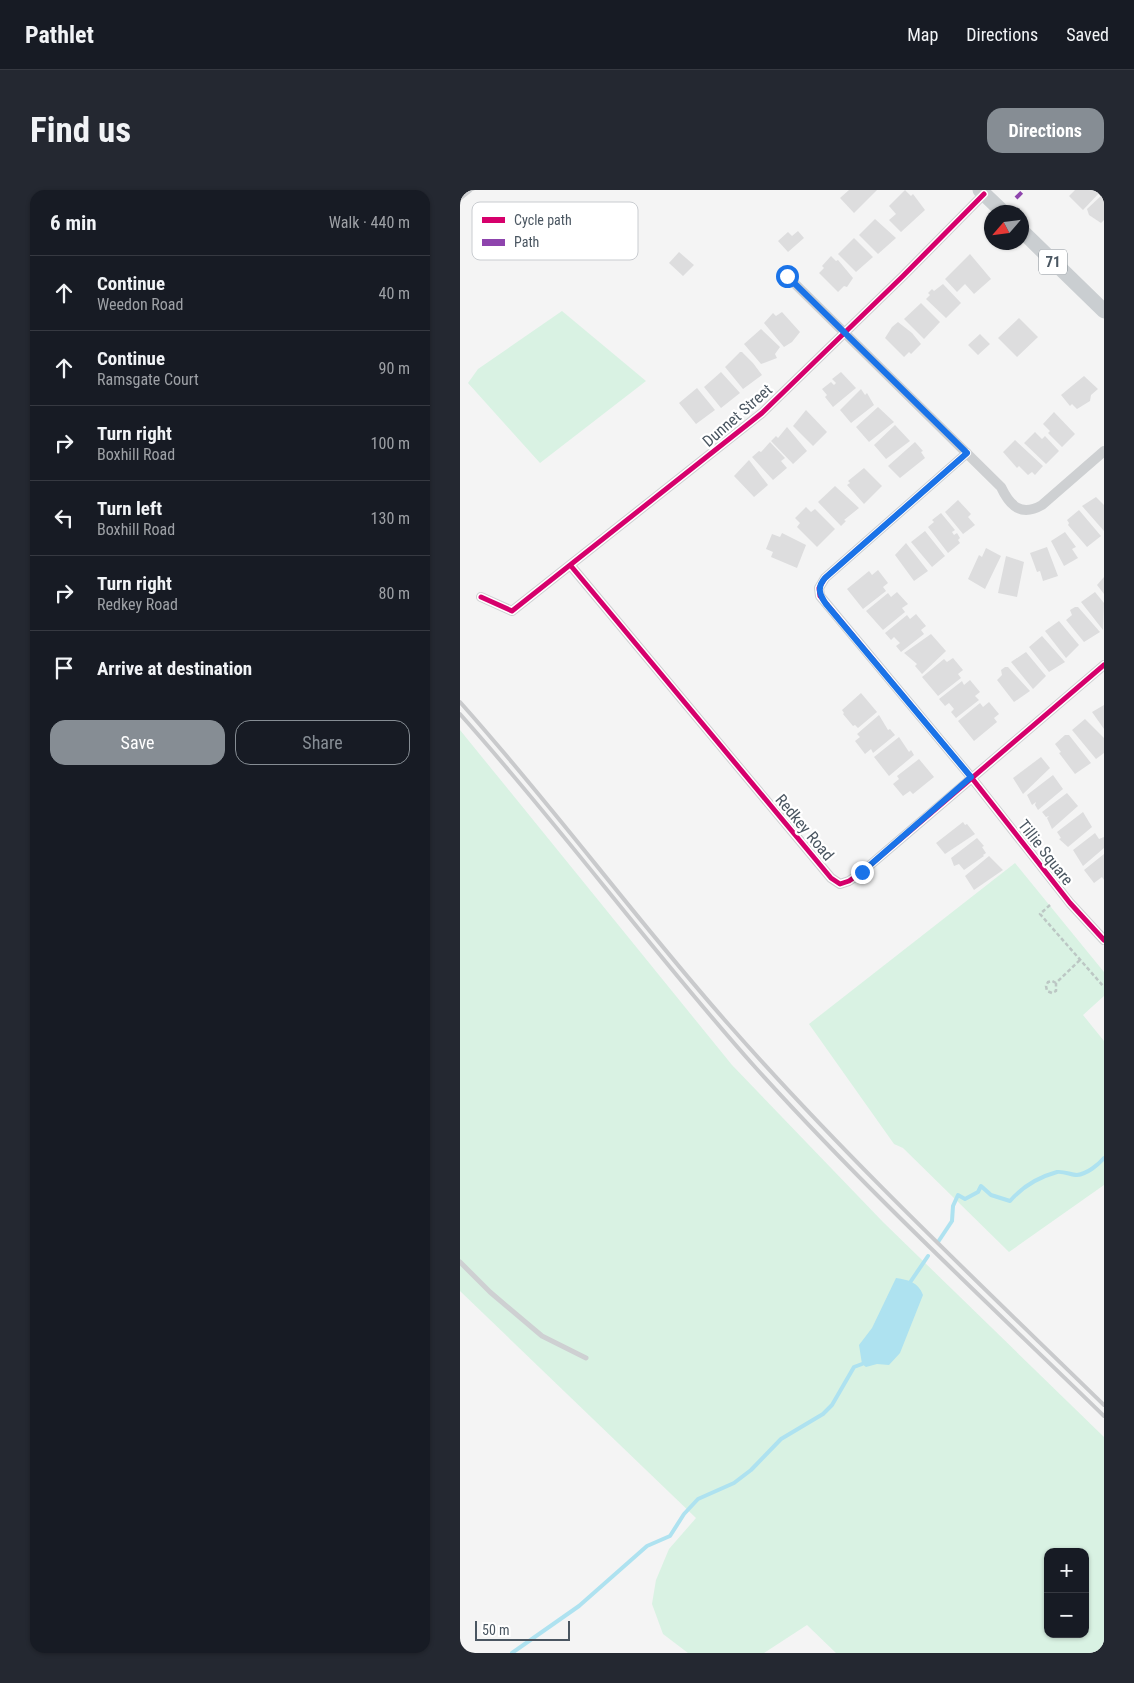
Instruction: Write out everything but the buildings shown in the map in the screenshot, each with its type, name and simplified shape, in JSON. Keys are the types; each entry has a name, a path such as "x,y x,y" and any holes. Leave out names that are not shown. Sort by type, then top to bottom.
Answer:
{"main road":[{"path":"982,192 996,205"},
{"name":"71","path":"1029,238 1104,311"}],"street":[{"name":"Dunnet Street","path":"480,597 512,611 747,425 903,276 982,192"},
{"path":"787,276 1001,487 1008,501 1025,510 1033,510 1042,505 1104,451"},
{"name":"Tillie Square","path":"967,453 825,578 819,588 820,596 971,777 1070,903 1104,940"},
{"name":"Redkey Road","path":"571,566 831,878 840,884 849,881 862,872 1104,665"}],"lane":[{"path":"460,198 470,190"},
{"path":"460,1262 490,1292 542,1336 586,1358"}],"path":[{"path":"1050,905 1040,914 1104,987"},
{"path":"1056,983 1048,982 1046,986 1047,991 1052,993 1056,991 1056,983 1080,960"}],"green space":[{"path":"562,311 646,381 540,463 468,383 478,369"},
{"path":"460,730 732,1065 883,1222 1104,1437 1104,1653 836,1653 807,1625 764,1653 688,1653 663,1634 652,1604 656,1580 669,1549 696,1518 460,1291"},
{"path":"1015,863 1104,972 1104,996 1083,1015 1104,1041 1104,1185 1009,1252 903,1148 894,1144 809,1024"}],"water":[{"path":"896,1278 912,1282 923,1295 900,1353 889,1365 877,1364 866,1367 862,1364 859,1345 872,1328"}],"waterway":[{"path":"938,1242 952,1221 953,1206 958,1195 965,1199 978,1192 981,1186 991,1195 1010,1201 1025,1187 1044,1177 1057,1172 1075,1175 1085,1173 1104,1158"},
{"path":"911,1281 928,1256"},
{"path":"512,1653 579,1606 647,1546 670,1536 684,1514 698,1499 734,1483 751,1470 781,1439 823,1414 832,1405 854,1367 862,1364"}],"railway":[{"path":"460,702 529,782 662,946 774,1075 866,1172 1104,1405"},
{"path":"460,714 535,801 680,980 755,1067 839,1157 1104,1416"}],"marked path":[{"path":"1016,198 1024,190"}],"cycle path":[{"path":"481,597 512,611 762,413 984,194"},
{"path":"967,453 825,578 819,588 820,596 971,777 1070,903 1104,940"},
{"path":"571,566 831,878 840,884 849,881 862,872 1104,665"}],"route":[{"path":"787,276 967,453 848,557 821,582 819,588 820,596 826,604 971,777 862,872"}]}
